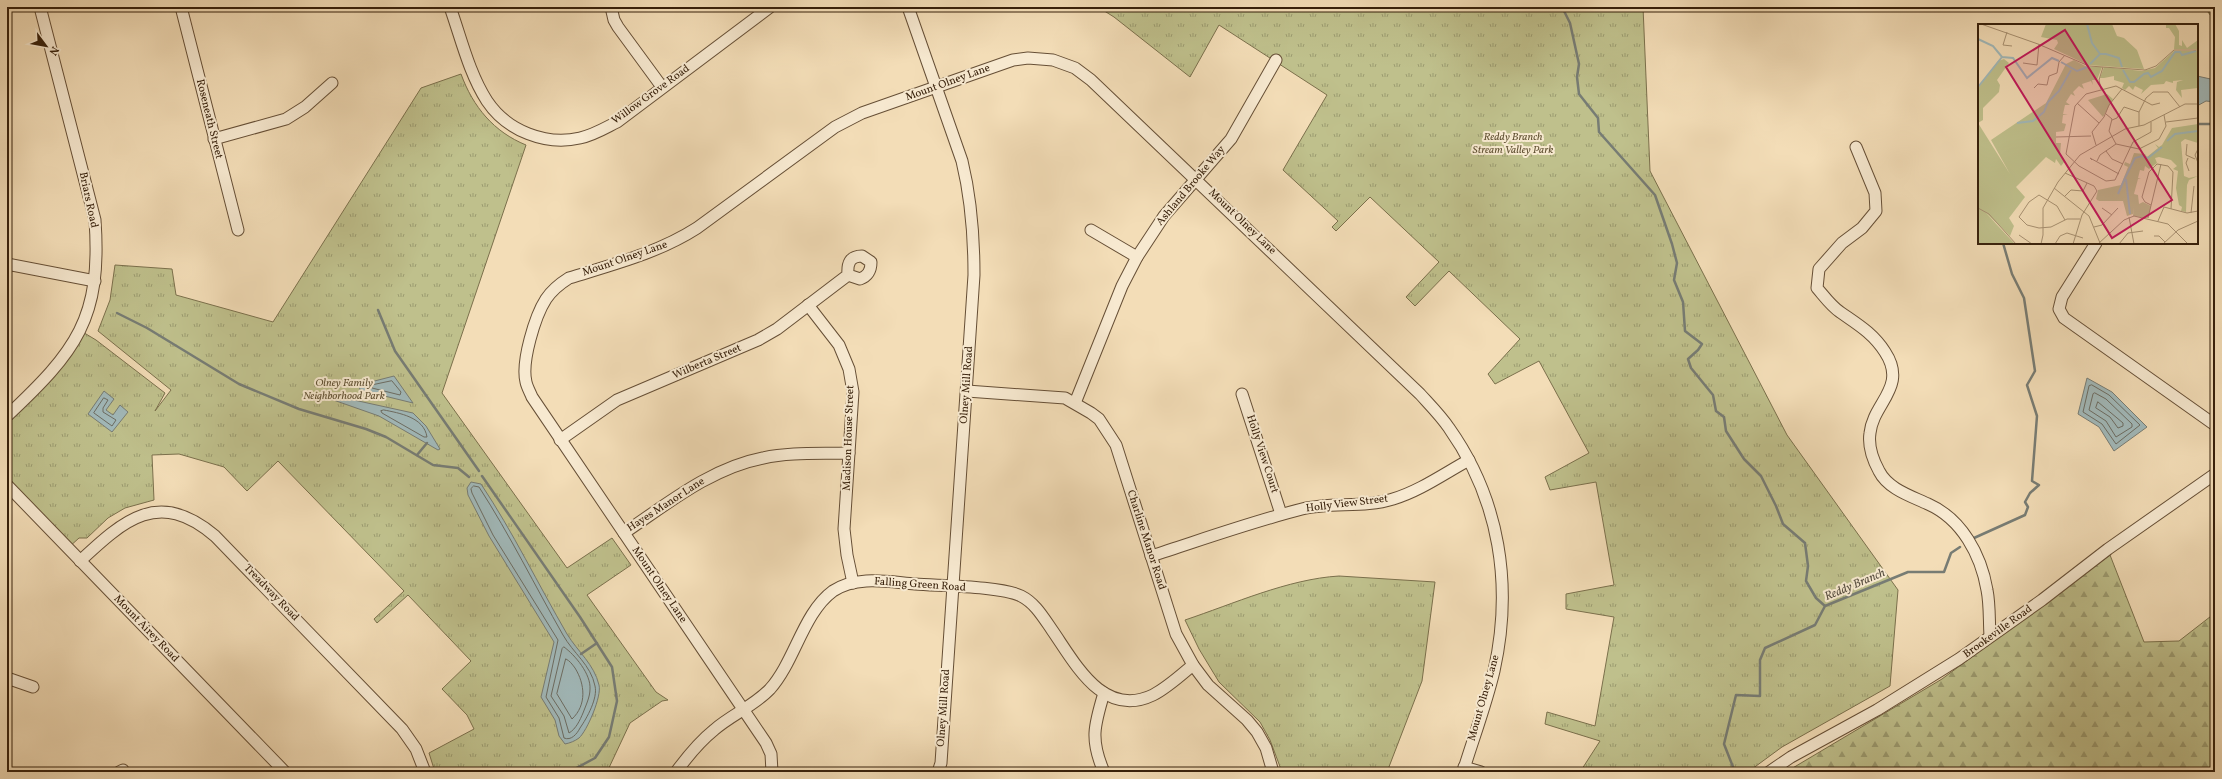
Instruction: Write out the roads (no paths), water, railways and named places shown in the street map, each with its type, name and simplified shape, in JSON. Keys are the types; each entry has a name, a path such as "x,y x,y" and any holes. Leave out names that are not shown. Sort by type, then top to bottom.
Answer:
{"street":[{"name":"Briars Road","path":"7,416 54,369 77,338 92,300 95,281 97,252 95,220 40,7"},
{"name":"Roseneath Street","path":"181,7 238,230"},
{"name":"Willow Grove Road","path":"450,7 472,70 488,102 504,120 532,135 553,140 569,140 594,134 616,122 770,7"},
{"path":"611,7 614,20 618,27 662,87"},
{"name":"Olney Mill Road","path":"908,7 962,161 968,186 974,245 974,275 967,391 941,763 938,772"},
{"name":"Mount Olney Lane","path":"772,772 771,754 766,743 560,440 532,396 526,382 524,362 540,310 547,298 569,278 647,254 675,242 697,228 835,127 862,113 1012,60 1028,58 1052,60 1082,72 1197,179 1420,394 1449,428 1469,460 1483,490 1494,524 1501,564 1503,599 1501,632 1493,672 1464,770"},
{"name":"Ashland Brooke Way","path":"1075,403 1122,286 1137,257 1164,216 1231,139 1276,60"},
{"path":"214,139 286,119 305,107 332,83"},
{"path":"1856,147 1875,193 1876,211 1862,228 1842,242 1819,269 1817,288 1838,311 1864,328 1886,352 1890,364 1891,387 1871,426 1871,450 1880,472 1894,488 1943,512 1962,531 1972,547 1986,584 1990,636"},
{"path":"1091,230 1137,257"},
{"path":"2095,244 2062,297 2059,309 2064,318 2215,425"},
{"path":"7,264 95,281"},
{"name":"Wilberta Street","path":"560,440 617,400 758,340 808,305 848,274"},
{"name":"Madison House Street","path":"808,305 839,345 849,369 853,392 844,529 847,556 853,583"},
{"name":"Charline Manor Road","path":"967,391 1056,396 1075,403 1099,419 1111,436 1176,634 1193,665 1208,685 1247,720 1257,732 1266,748 1273,772"},
{"name":"Holly View Court","path":"1242,394 1281,514"},
{"name":"Hayes Manor Lane","path":"624,533 698,483 738,465 762,458 787,454 849,453"},
{"name":"Holly View Street","path":"1151,556 1281,514 1316,506 1374,502 1393,499 1412,491 1469,460"},
{"name":"Brookeville Road","path":"1769,772 1791,757 1877,710 1959,659 2042,600 2108,549 2215,474"},
{"name":"Mount Airey Road","path":"7,485 285,772"},
{"name":"Treadway Road","path":"80,561 118,527 138,516 149,513 169,513 202,525 215,536 402,730 416,749 425,772"},
{"name":"Falling Green Road","path":"676,772 686,758 714,730 762,697 775,683 820,602 835,590 853,583 868,581 1008,591 1032,603 1084,676 1104,693 1126,700 1147,698 1155,694 1193,665"},
{"path":"7,678 33,687"},
{"path":"1104,693 1094,725 1094,740 1096,754 1104,772"},
{"path":"1464,770 1481,772"}],"water":[{"path":"2198,76 2215,80 2215,102 2206,101 2198,105"},
{"path":"394,376 413,403 360,390 359,385"},
{"path":"2087,378 2112,392 2147,427 2114,451 2099,427 2078,414"},
{"path":"104,391 114,399 106,410 113,415 120,405 128,412 112,432 88,414"},
{"path":"322,393 413,413 426,426 440,449 438,450 379,416 322,396"},
{"path":"471,482 481,484 493,502 567,634 590,664 597,678 599,690 593,713 586,728 579,738 571,742 565,744 559,736 555,720 541,697 554,642 489,536 468,495 467,488"}],"waterway":[{"path":"1562,7 1570,23 1579,64 1577,77 1579,94 1598,118 1599,132 1655,195 1677,263 1674,280 1683,302 1685,331 1702,344 1688,359 1691,368 1713,395 1716,411 1724,417 1726,431 1744,459 1761,476 1783,524 1805,543 1808,566 1806,581 1816,598 1825,606"},
{"name":"Reddy Branch","path":"2198,124 2215,124"},
{"name":"Reddy Branch","path":"1974,538 2025,515 2028,507 2025,502 2030,493 2039,485 2032,481 2037,416 2027,385 2035,371 2024,298 2012,274 2003,244"},
{"path":"378,310 395,351 479,471"},
{"path":"117,313 147,328 239,384 299,409 366,429 386,437 433,465 458,468 469,477"},
{"path":"417,455 427,443"},
{"path":"482,476 580,617 612,667 617,701 609,737 595,758 569,772"},
{"name":"Reddy Branch","path":"1735,772 1724,744 1736,695 1760,696 1760,660 1765,648 1815,625 1825,606 1908,572 1944,572 1951,553 1960,547"},
{"path":"581,654 597,643"}],"park label":[{"name":"Reddy Branch Stream Valley Park","path":"1513,143"},
{"name":"Olney Family Neighborhood Park","path":"344,389"}]}
